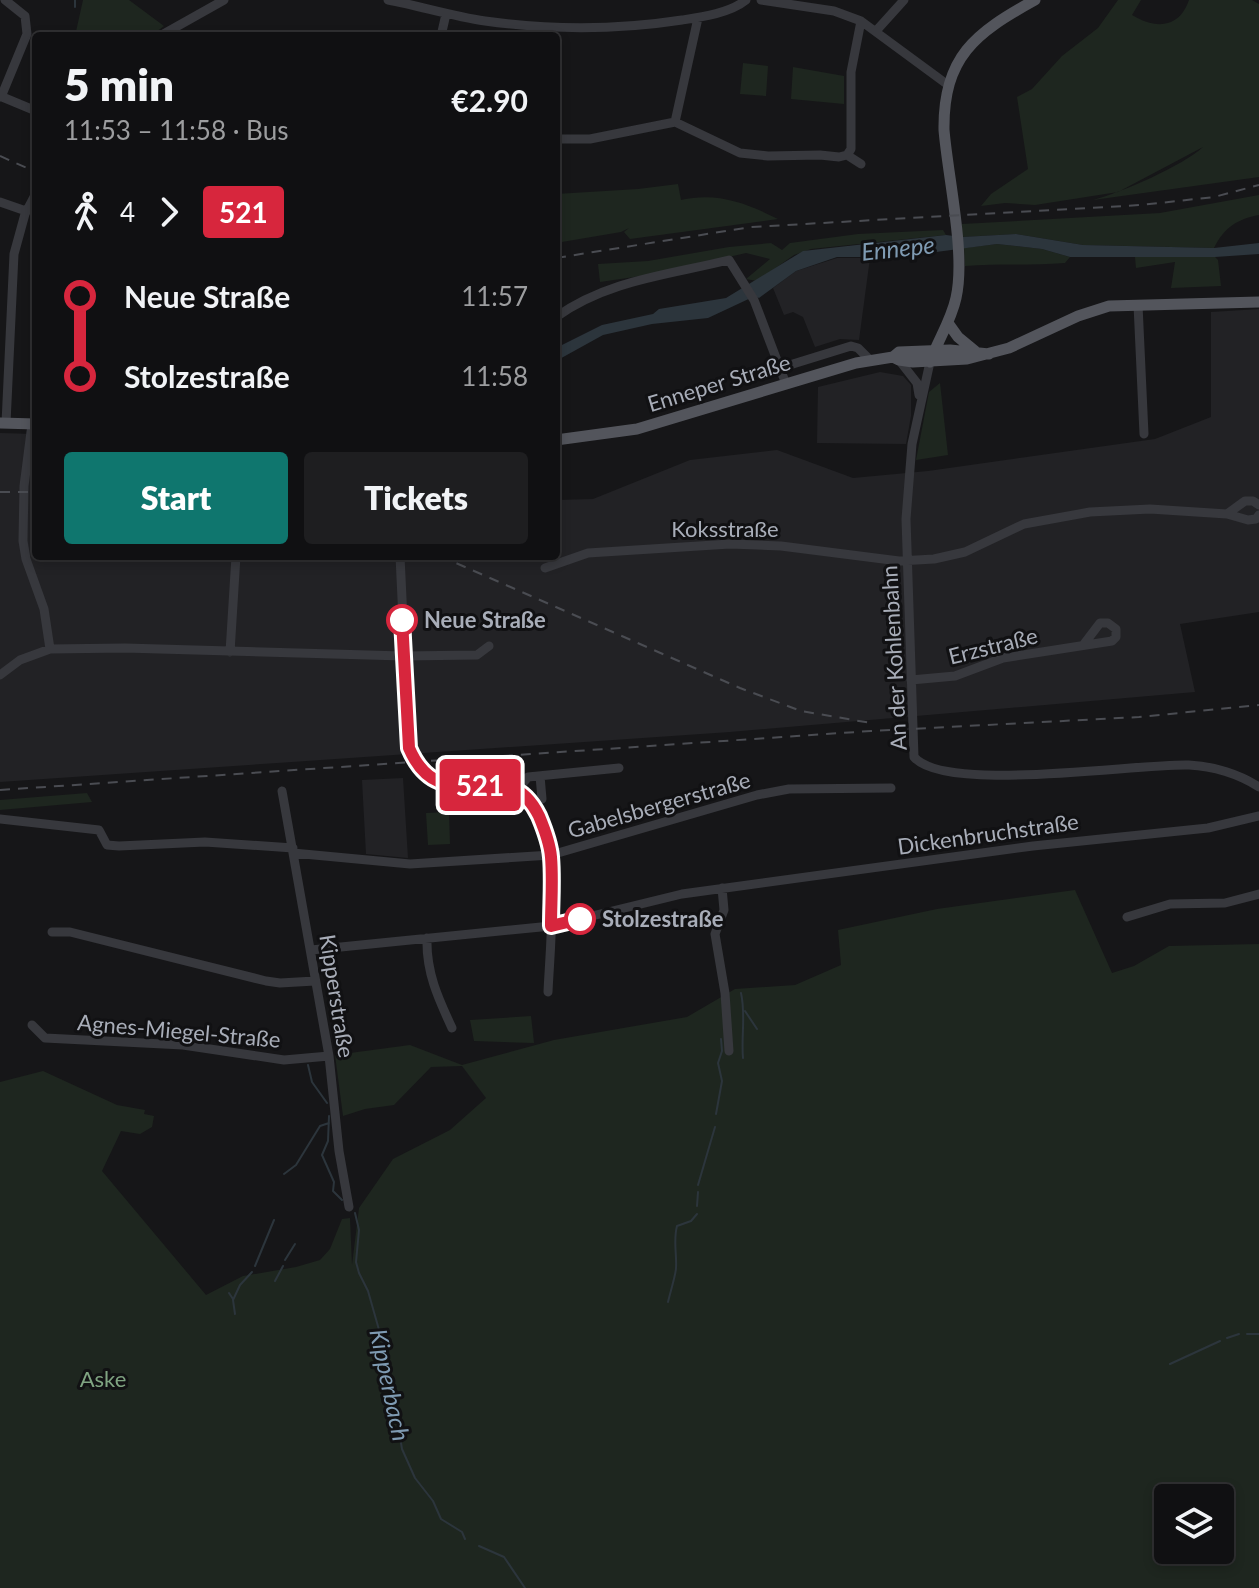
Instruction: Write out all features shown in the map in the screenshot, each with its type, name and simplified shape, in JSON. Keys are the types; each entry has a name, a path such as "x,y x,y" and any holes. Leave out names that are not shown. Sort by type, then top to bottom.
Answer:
{"main road":[{"path":"932,356 948,323 958,288 944,130 948,85 957,64 977,38 1006,16 1035,0"},
{"name":"Enneper Straße","path":"560,440 637,429 869,359 896,358 899,352 967,359 989,354 1019,344 1093,310 1138,305 1259,302"},
{"path":"948,323 958,337 975,351"},
{"name":"Enneper Straße","path":"932,356 975,351 989,354"},
{"path":"3,423 32,424"}],"street":[{"path":"5,0 25,16 27,34 1,96 32,109"},
{"path":"166,32 224,0"},
{"path":"388,0 446,14 533,26 579,28 639,26 698,18 746,0"},
{"path":"761,0 834,11 861,21 948,85"},
{"path":"876,31 904,0"},
{"path":"442,32 446,14"},
{"path":"675,122 698,18"},
{"path":"560,139 590,139 675,122 740,153 768,156 847,155 851,149 851,72 861,21"},
{"path":"177,25 180,32"},
{"path":"847,155 861,164"},
{"path":"3,423 5,327 15,244 32,201"},
{"path":"0,202 25,214"},
{"path":"560,314 580,300 622,283 729,260 754,300 786,384"},
{"path":"1138,305 1144,434"},
{"path":"780,368 851,346 858,348 869,359"},
{"name":"An der Kohlenbahn","path":"932,356 920,398 907,494 906,561 914,757 927,766 986,774 1028,775 1189,765 1213,768 1259,787"},
{"path":"896,358 917,383 920,398"},
{"path":"32,436 24,486 23,541 26,559 44,609 50,649"},
{"path":"1227,514 1245,501 1259,505"},
{"name":"Koksstraße","path":"545,568 588,553 730,544 781,546 906,561 934,559 965,552 1024,524 1090,512 1150,509 1227,514 1248,520 1256,519 1259,515"},
{"path":"230,652 236,560"},
{"path":"400,560 409,748 417,766 429,778 450,785 510,785 527,795 534,806 543,824 551,855 548,992"},
{"name":"Erzstraße","path":"911,680 955,676 1003,658 1084,644"},
{"path":"0,675 20,660 50,649 403,656 477,655 489,646"},
{"path":"518,789 528,777 619,768"},
{"path":"540,776 542,799"},
{"name":"Gabelsbergerstraße","path":"0,819 99,830 107,845 205,842 410,864 551,855 757,795 789,789 891,788"},
{"name":"Kipperstraße","path":"282,791 329,1056 339,1151 349,1207"},
{"name":"Dickenbruchstraße","path":"311,950 551,926 646,902 722,888 1094,838 1208,828 1259,816"},
{"path":"722,888 724,910 715,934 725,993 729,1051"},
{"path":"1127,917 1170,904 1225,903 1259,894"},
{"path":"52,932 70,932 266,981 315,981"},
{"path":"427,938 426,958 431,980 452,1028"},
{"name":"Agnes-Miegel-Straße","path":"32,1025 45,1038 183,1045 284,1060 329,1056"}],"shaded area":[{"path":"837,258 870,258 859,340 840,339 815,347 803,317 793,312 784,315 773,288 796,271"},
{"path":"1259,309 1259,612 1180,624 1195,692 730,732 0,782 0,433 32,434 32,560 560,560 560,500 593,499 690,460 777,450 853,478 928,471 1155,439 1211,417 1211,312"},
{"path":"880,372 903,376 911,385 911,416 906,444 817,443 818,387"},
{"path":"403,778 408,858 366,854 362,780"}],"green space":[{"path":"83,0 129,0 164,26 156,32 76,32"},
{"path":"1118,0 1141,0 1132,15 1158,24 1179,17 1189,0 1252,0 1259,4 1259,177 1093,200 1117,192 1035,205 1005,203 981,206 991,194 1028,169 1017,97 1032,89 1062,56 1098,28","holes":["1203,147 1167,170 1120,191"]},
{"path":"743,63 768,66 766,96 740,94"},
{"path":"793,67 844,76 844,104 791,99"},
{"path":"678,184 681,200 707,197 731,200 778,219 630,239 624,232 629,228 560,242 560,194"},
{"path":"1259,195 1259,215 1232,226 1214,248 1083,245 1016,234 962,237 962,224 1160,213"},
{"path":"943,230 946,235 811,249 794,255 757,281 746,279 770,259 746,253 655,274 600,282 598,264 648,261 771,243 782,250 790,243 858,234"},
{"path":"997,244 1042,249 1070,257 1065,263 965,266 964,248"},
{"path":"1135,257 1215,257 1221,286 1171,288 1175,262 1136,268"},
{"path":"940,383 948,455 916,460 929,392"},
{"path":"87,793 92,802 0,810 0,800"},
{"path":"449,812 450,844 428,845 426,813"},
{"name":"Aske","path":"1075,890 1112,973 1134,966 1169,946 1259,944 1259,1588 0,1588 0,1082 43,1071 117,1105 145,1110 144,1114 154,1116 152,1127 140,1134 121,1131 102,1171 206,1295 243,1276 320,1260 330,1249 342,1219 350,1218 352,1265 359,1208 393,1159 450,1130 486,1098 462,1066 431,1067 394,1105 343,1116 335,1055 410,1045 462,1065 554,1040 687,1017 735,989 795,985 841,965 838,930 937,909"},
{"path":"531,1016 534,1043 474,1041 470,1020"}],"water":[{"name":"Ennepe","path":"1016,234 1083,245 1214,248 1259,243 1259,254 1070,257 1042,249 997,244 898,257 837,257 796,271 759,298 755,296 708,318 652,324 603,335 560,359 560,346 602,325 653,314 659,309 726,298 803,251 946,235"}],"waterway":[{"path":"75,0 75,7"},
{"path":"741,993 743,1058"},
{"path":"745,1011 757,1029"},
{"path":"716,1114 722,1081 718,1063 722,1051 721,1039"},
{"name":"Kipperbach","path":"308,1065 312,1082 327,1103"},
{"name":"Kipperbach","path":"329,1116 328,1141 322,1155 334,1182 333,1191 342,1200"},
{"path":"284,1174 296,1165 320,1126 329,1123"},
{"path":"698,1185 715,1127"},
{"path":"697,1206 698,1192"},
{"name":"Kipperbach","path":"355,1213 359,1230 356,1262 368,1291 387,1358 402,1449 415,1478 433,1501 441,1519 462,1532 465,1539"},
{"path":"668,1302 676,1271 677,1226 691,1221 697,1214"},
{"path":"255,1266 274,1220"},
{"path":"285,1260 295,1244"},
{"path":"275,1281 283,1266"},
{"path":"235,1314 233,1300 240,1285 252,1272"},
{"path":"229,1293 233,1299"},
{"path":"1227,1338 1239,1334"},
{"path":"1247,1334 1259,1334"},
{"path":"1170,1364 1220,1341"},
{"name":"Kipperbach","path":"479,1546 504,1557 525,1588"}],"railway":[{"path":"0,156 32,170"},
{"path":"560,257 751,227 1141,205 1214,197 1259,185"},
{"path":"0,492 32,492"},
{"path":"449,560 740,688 801,711 871,723"},
{"path":"0,790 871,731 1139,717 1259,705"}],"bus line":[{"name":"521","path":"402,620 409,748 417,766 429,778 450,785 510,785 527,795 543,824 551,855 551,926 580,919"}],"place":[{"name":"Neue Straße","path":"402,620"},
{"name":"Stolzestraße","path":"580,919"}]}
